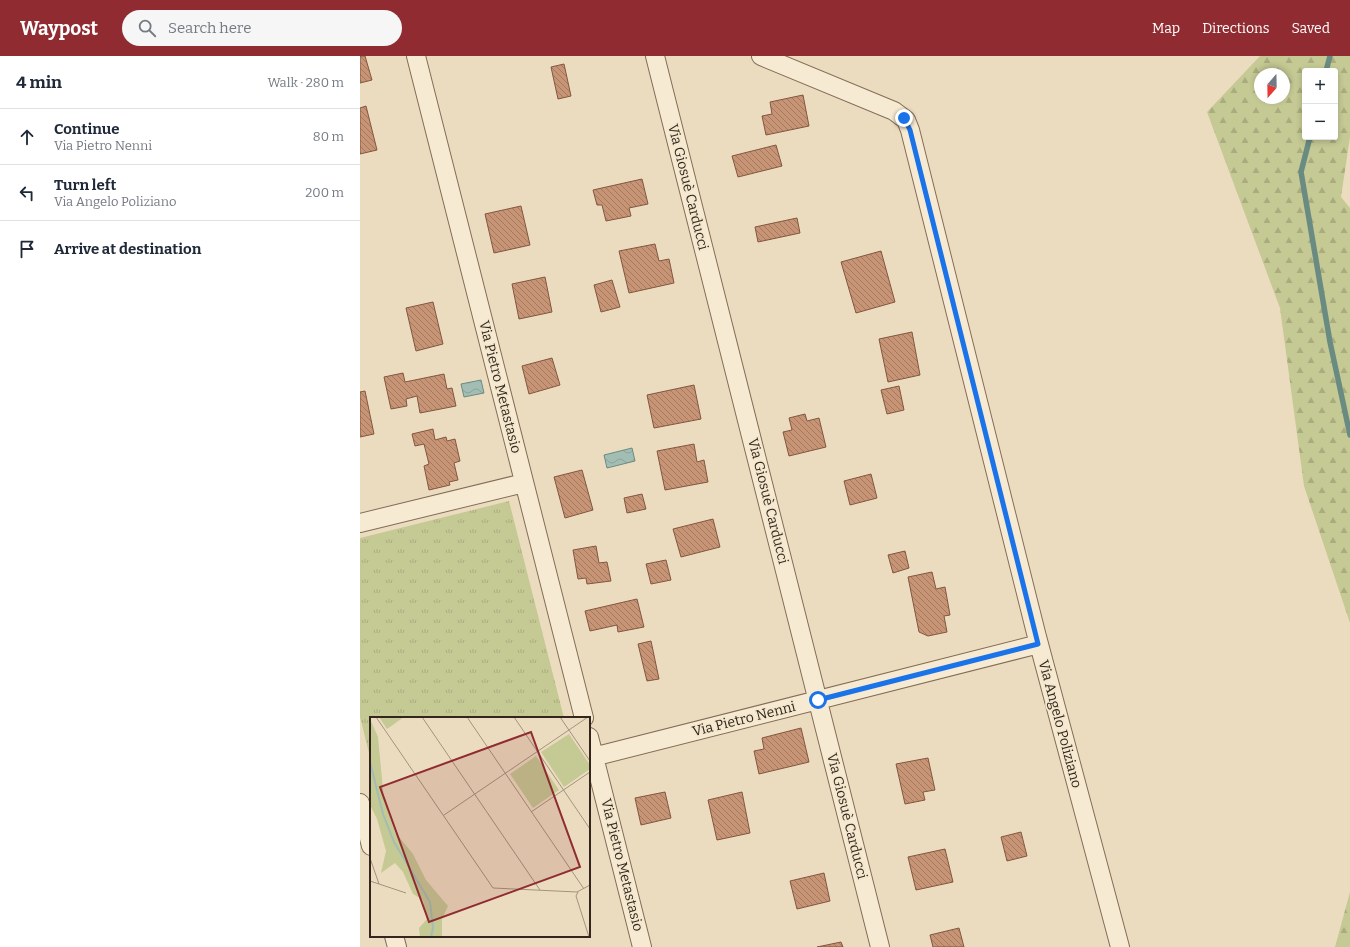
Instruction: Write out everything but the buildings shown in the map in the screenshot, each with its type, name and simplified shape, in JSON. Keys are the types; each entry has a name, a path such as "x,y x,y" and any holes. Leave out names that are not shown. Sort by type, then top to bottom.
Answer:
{"street":[{"name":"Via Pietro Metastasio","path":"416,56 584,717"},
{"name":"Via Giosuè Carducci","path":"655,56 880,947"},
{"name":"Via Angelo Poliziano","path":"761,56 894,111 902,116 908,123 1038,644 1120,947"},
{"path":"360,523 524,483"},
{"name":"Via Pietro Nenni","path":"592,757 1038,644"},
{"name":"Via Pietro Metastasio","path":"590,744 592,757 642,947"},
{"path":"364,812 370,841"},
{"path":"394,937 397,947"}],"green space":[{"path":"1260,56 1350,56 1350,137 1341,197 1350,208 1350,623 1304,486 1280,308 1207,112"},
{"path":"509,501 564,717 370,717 370,757 360,717 360,538"},
{"path":"1350,892 1350,947 1335,947"}],"water":[{"path":"481,380 484,393 464,397 461,384"},
{"path":"632,448 635,461 607,468 604,455"}],"waterway":[{"path":"1327,68 1330,56"},
{"path":"1309,140 1301,172 1330,342 1350,435"}],"route":[{"path":"818,700 1038,644 910,130 908,123 904,118"}]}
